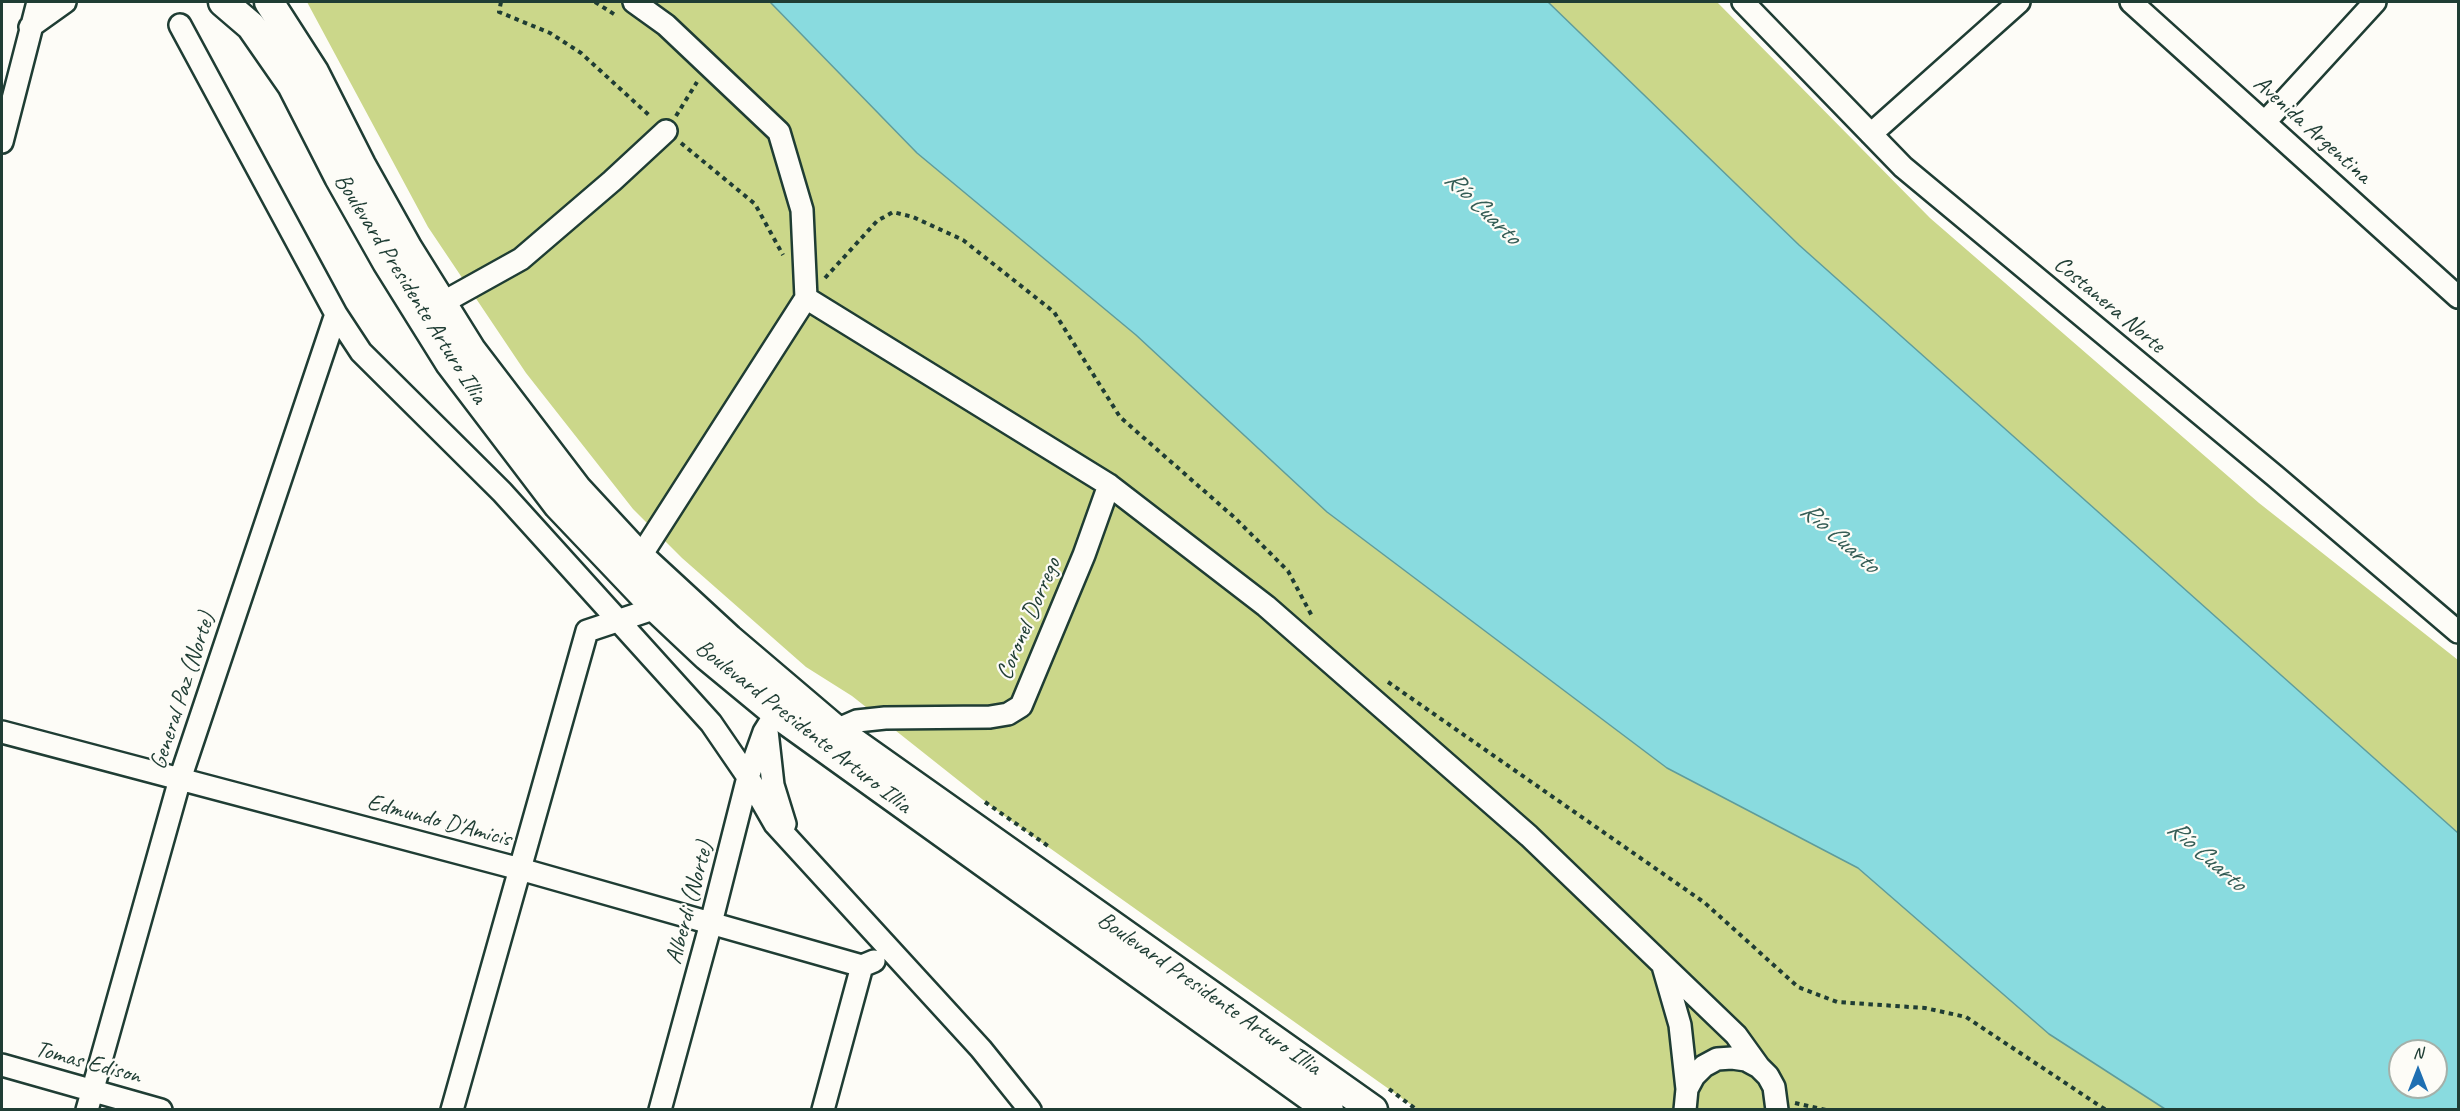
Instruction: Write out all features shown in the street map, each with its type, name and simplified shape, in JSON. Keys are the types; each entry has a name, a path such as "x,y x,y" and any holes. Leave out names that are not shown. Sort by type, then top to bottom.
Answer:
{"main road":[{"name":"Boulevard Presidente Arturo Illia","path":"223,2 250,26 292,85 381,252 450,363 558,505 824,735 1329,1110"},
{"name":"Boulevard Presidente Arturo Illia","path":"269,2 314,72 361,165 471,350 578,489 640,557 665,599 707,656 772,721 824,735 1380,1099"}],"street":[{"path":"2,142 38,2"},
{"path":"30,27 65,2"},
{"name":"Costanera Norte","path":"1743,2 1903,167 2275,476 2458,632"},
{"path":"1871,134 2019,2"},
{"name":"Avenida Argentina","path":"2131,2 2458,297"},
{"path":"2265,122 2374,2"},
{"path":"628,10 666,25 779,132 802,210 806,298 640,557"},
{"path":"180,25 336,314 361,352 502,492 617,622 711,723 748,777 775,824 981,1049 1030,1110"},
{"path":"442,303 521,259 666,131"},
{"path":"806,298 1109,485 1274,614 1528,836 1736,1035 1774,1087 1777,1104"},
{"name":"General Paz (Norte)","path":"89,1100 180,779 336,314"},
{"name":"Coronel Dorrego","path":"824,735 857,721 885,718 990,717 1008,714 1021,706 1075,577 1109,485"},
{"path":"452,1110 587,631 617,622 665,599"},
{"path":"772,721 773,785 790,841"},
{"name":"Alberdi (Norte)","path":"660,1110 748,777 772,721"},
{"name":"Edmundo D'Amicis","path":"2,732 520,869 862,966"},
{"path":"823,1110 862,966 891,953"},
{"path":"1663,966 1680,1025 1686,1099"},
{"path":"1686,1099 1699,1071 1717,1059 1746,1060 1759,1067"},
{"name":"Tomas Edison","path":"2,1065 89,1100 161,1110"}],"path":[{"path":"501,2 499,12 550,33 581,53 666,131 755,204 784,256"},
{"path":"595,2 628,10"},
{"path":"666,131 696,86 699,73"},
{"path":"806,298 877,221 893,212 914,217 963,240 1054,312 1120,417 1235,518 1288,571 1315,622"},
{"path":"1382,678 1705,903 1798,987 1838,1002 1925,1008 1966,1017 2106,1110"},
{"path":"982,801 1050,848"},
{"path":"1380,1099 1417,1110"},
{"path":"1777,1104 1826,1110"}],"green space":[{"path":"307,2 770,2 917,153 1136,335 1327,512 1667,768 1858,868 2049,1034 2165,1109 1417,1109 992,807 852,696 806,667 682,558 633,509 526,373 428,227"},
{"path":"1548,2 1717,2 1930,218 2259,503 2458,660 2458,833 1799,245"}],"water":[{"name":"Río Cuarto","path":"770,2 1548,2 1799,245 2458,833 2458,1109 2165,1109 2049,1034 1858,868 1667,768 1327,512 1136,335 917,153"}]}
